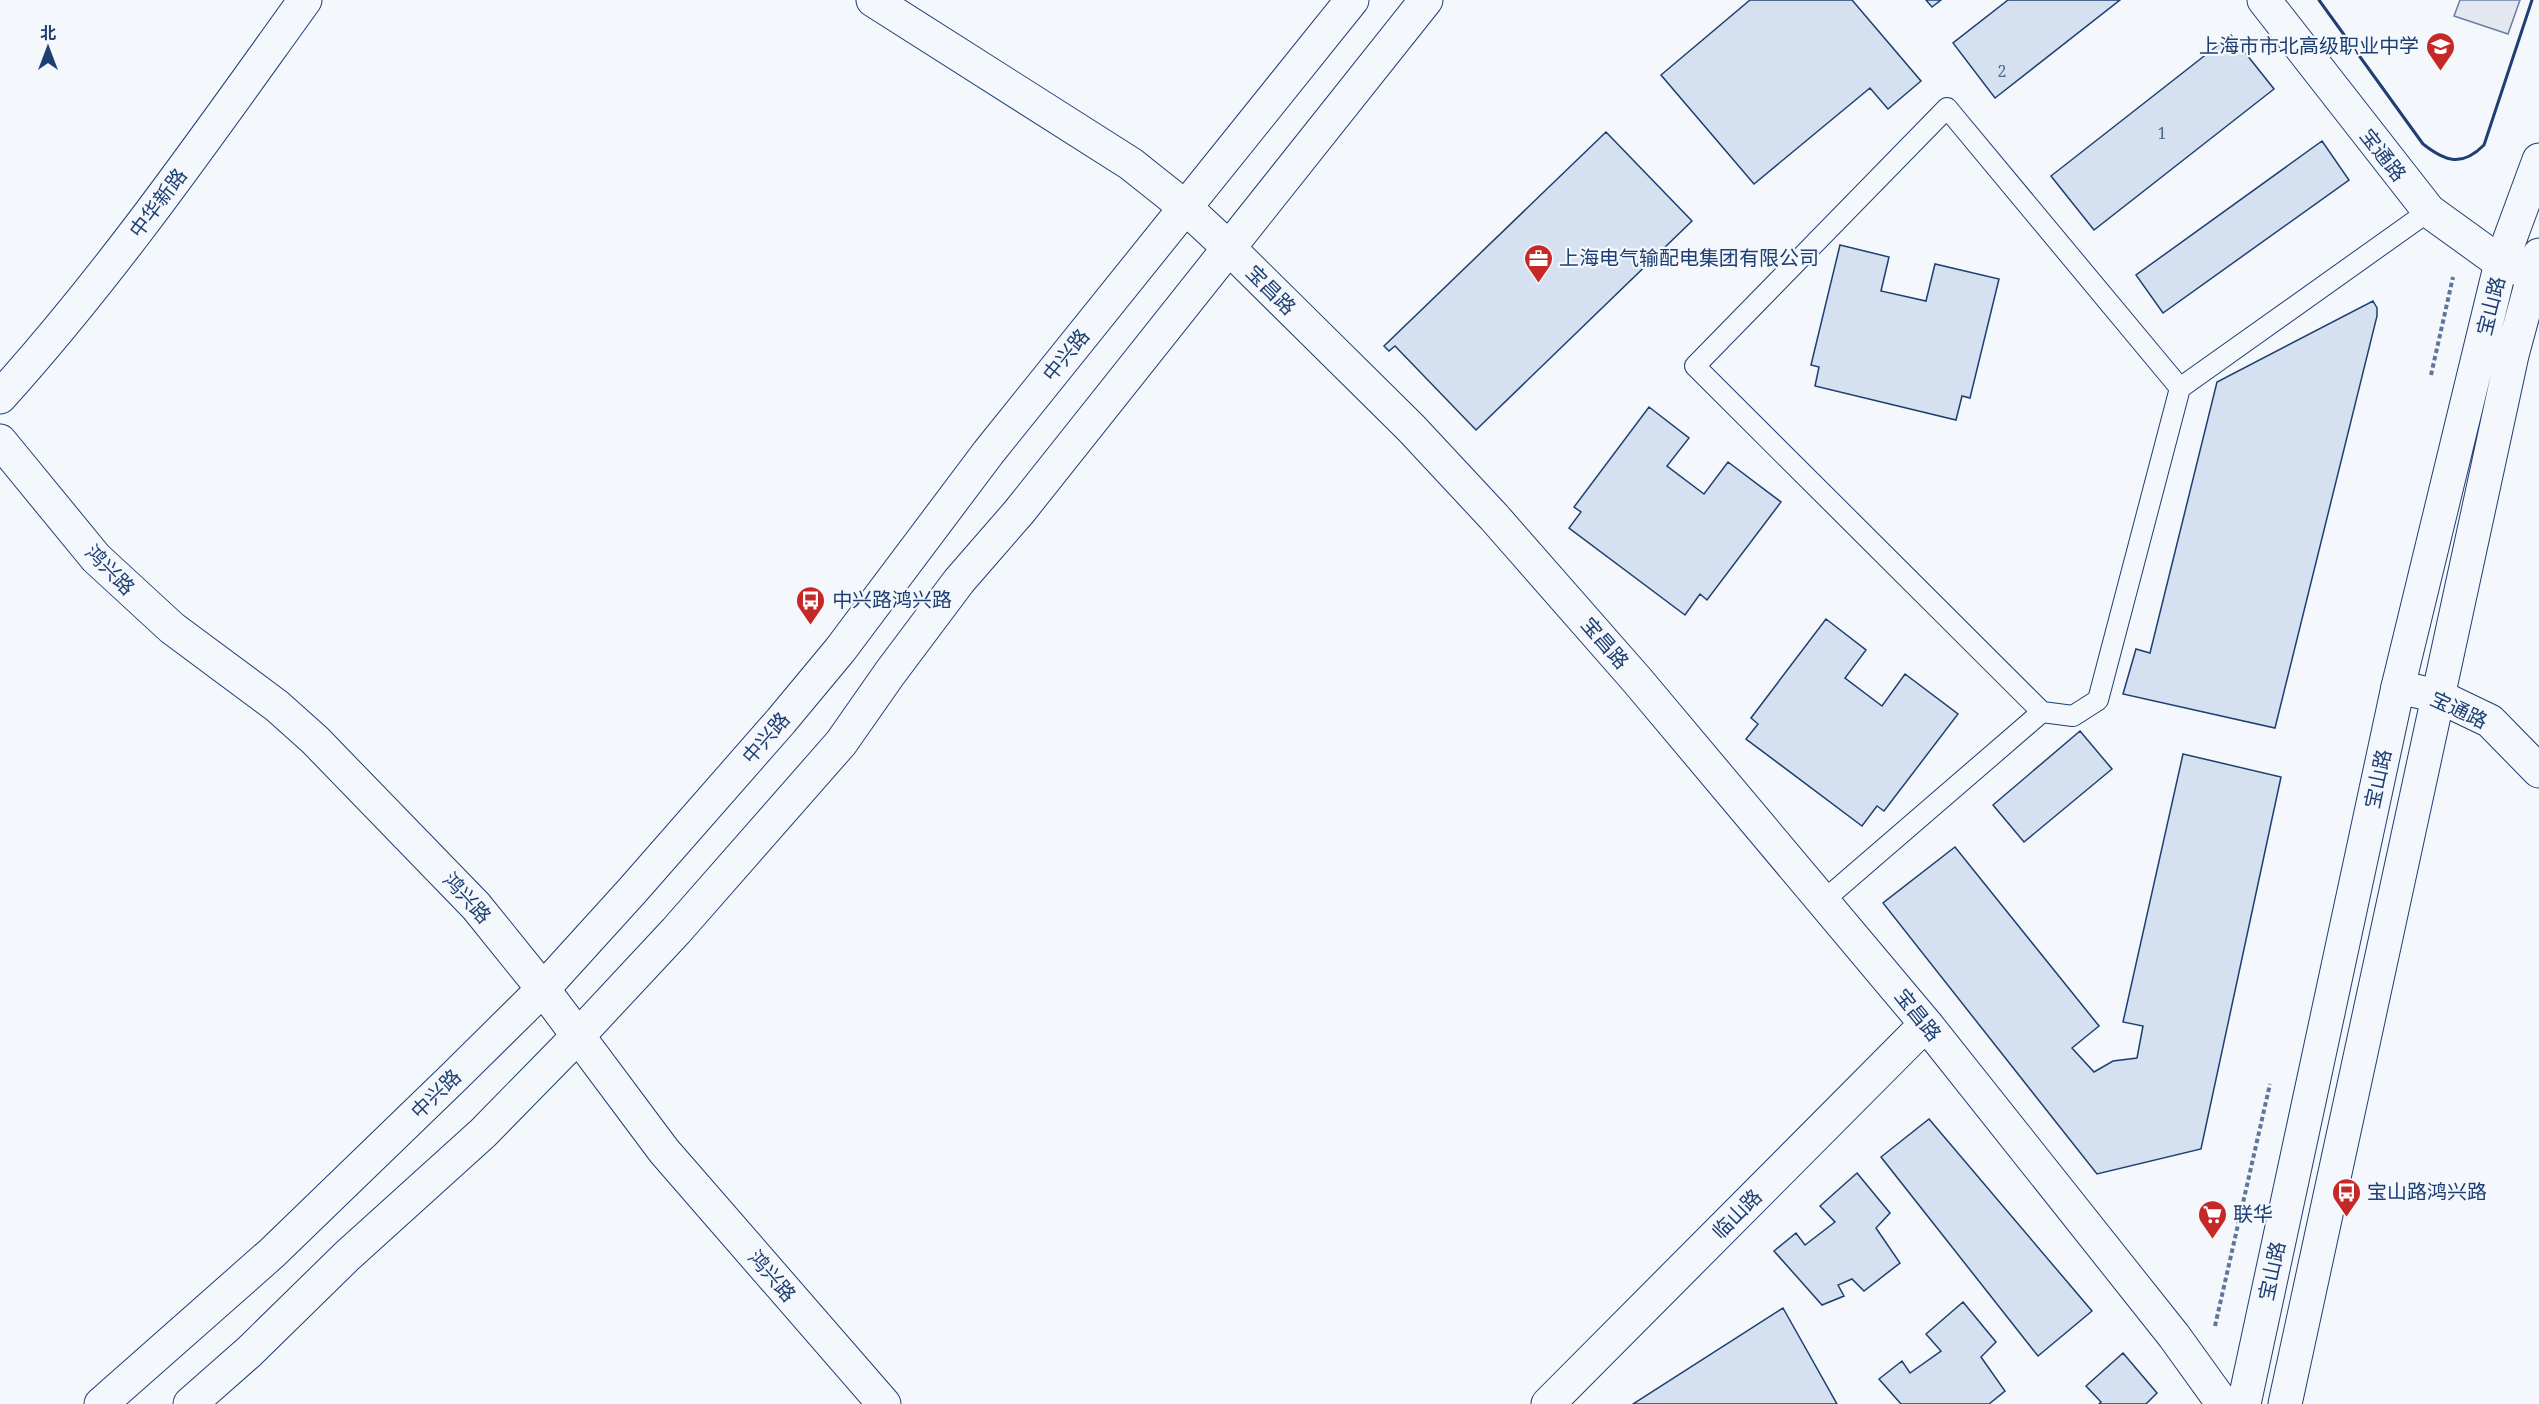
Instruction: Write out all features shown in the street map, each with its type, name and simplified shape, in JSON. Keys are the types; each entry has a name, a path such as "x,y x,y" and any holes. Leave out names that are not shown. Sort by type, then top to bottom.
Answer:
{"main road":[{"name":"中华新路","path":"0,397 30,364 149,217 305,0"},
{"name":"宝昌路","path":"873,0 1131,164 1185,207 1228,247 1411,428 1494,517 1637,681 1926,1024 2174,1336 2223,1404"},
{"name":"中兴路","path":"101,1404 272,1253 543,989 796,704 840,650 988,453 1352,0"},
{"path":"190,1404 256,1345 347,1256 483,1133 676,931 841,743 959,581 1019,512 1426,0"},
{"name":"宝通路","path":"2264,0 2429,211 2501,263 2536,264"},
{"name":"宝山路","path":"2244,1404 2398,687 2501,263 2539,160"},
{"name":"宝山路","path":"2285,1404 2512,355 2536,264"},
{"name":"鸿兴路","path":"0,441 96,558 172,628 277,706 315,740 476,906 543,989 664,1152 884,1404"},
{"name":"宝通路","path":"2398,687 2438,696 2490,722 2539,771"},
{"name":"临山路","path":"1548,1404 1926,1024"}],"lane":[{"path":"2180,388 1947,108 1695,366 2042,712 2073,716 2098,700 2180,388 2429,211"},
{"path":"1823,901 2042,712"}],"shaded area":[{"path":"2460,0 2520,0 2508,34 2454,16"}],"building":[{"path":"1750,0 1852,0 1921,81 1888,109 1870,88 1754,184 1661,75"},
{"path":"1926,0 1941,0 1932,7"},
{"path":"2008,0 2120,0 1995,98 1953,43"},
{"path":"2231,35 2274,89 2094,230 2051,176"},
{"name":"上海电气输配电集团有限公司","path":"1606,132 1692,221 1476,430 1395,346 1389,351 1384,346"},
{"path":"2322,141 2349,180 2163,313 2136,275"},
{"path":"1840,245 1889,257 1881,291 1926,301 1935,264 1999,279 1970,398 1962,396 1956,420 1815,386 1819,367 1811,365"},
{"path":"2373,301 2377,308 2377,316 2275,728 2123,694 2136,649 2150,653 2217,382"},
{"path":"1649,407 1689,438 1667,466 1704,494 1728,462 1781,502 1707,600 1700,594 1685,615 1569,528 1581,512 1574,507"},
{"path":"1826,619 1866,650 1845,678 1882,706 1905,674 1958,714 1884,811 1877,806 1862,826 1746,739 1758,724 1751,718"},
{"path":"2080,731 2112,769 2024,842 1993,805"},
{"path":"2183,754 2281,777 2201,1149 2097,1174 1883,903 1955,847 2099,1026 2072,1048 2094,1072 2113,1061 2137,1058 2143,1026 2123,1022"},
{"path":"1929,1119 2092,1311 2038,1356 1881,1157"},
{"path":"1857,1173 1890,1213 1876,1228 1900,1263 1864,1291 1852,1279 1838,1285 1844,1296 1822,1305 1774,1251 1796,1233 1805,1245 1835,1222 1820,1206"},
{"path":"1963,1302 1996,1342 1981,1357 2005,1391 1989,1404 1901,1404 1879,1379 1902,1361 1910,1373 1941,1351 1926,1334"},
{"path":"1783,1308 1837,1404 1633,1404"},
{"path":"2123,1353 2157,1393 2146,1404 2099,1404 2101,1402 2086,1386"}],"wall":[{"path":"2319,0 2423,144 2439,155 2454,160 2468,157 2484,145 2532,0"}],"place":[{"name":"上海市市北高级职业中学","path":"2440,72"},
{"name":"上海电气输配电集团有限公司","path":"1538,284"},
{"name":"中兴路鸿兴路","path":"811,626"},
{"name":"宝山路鸿兴路","path":"2346,1218"},
{"name":"联华","path":"2212,1240"}]}
